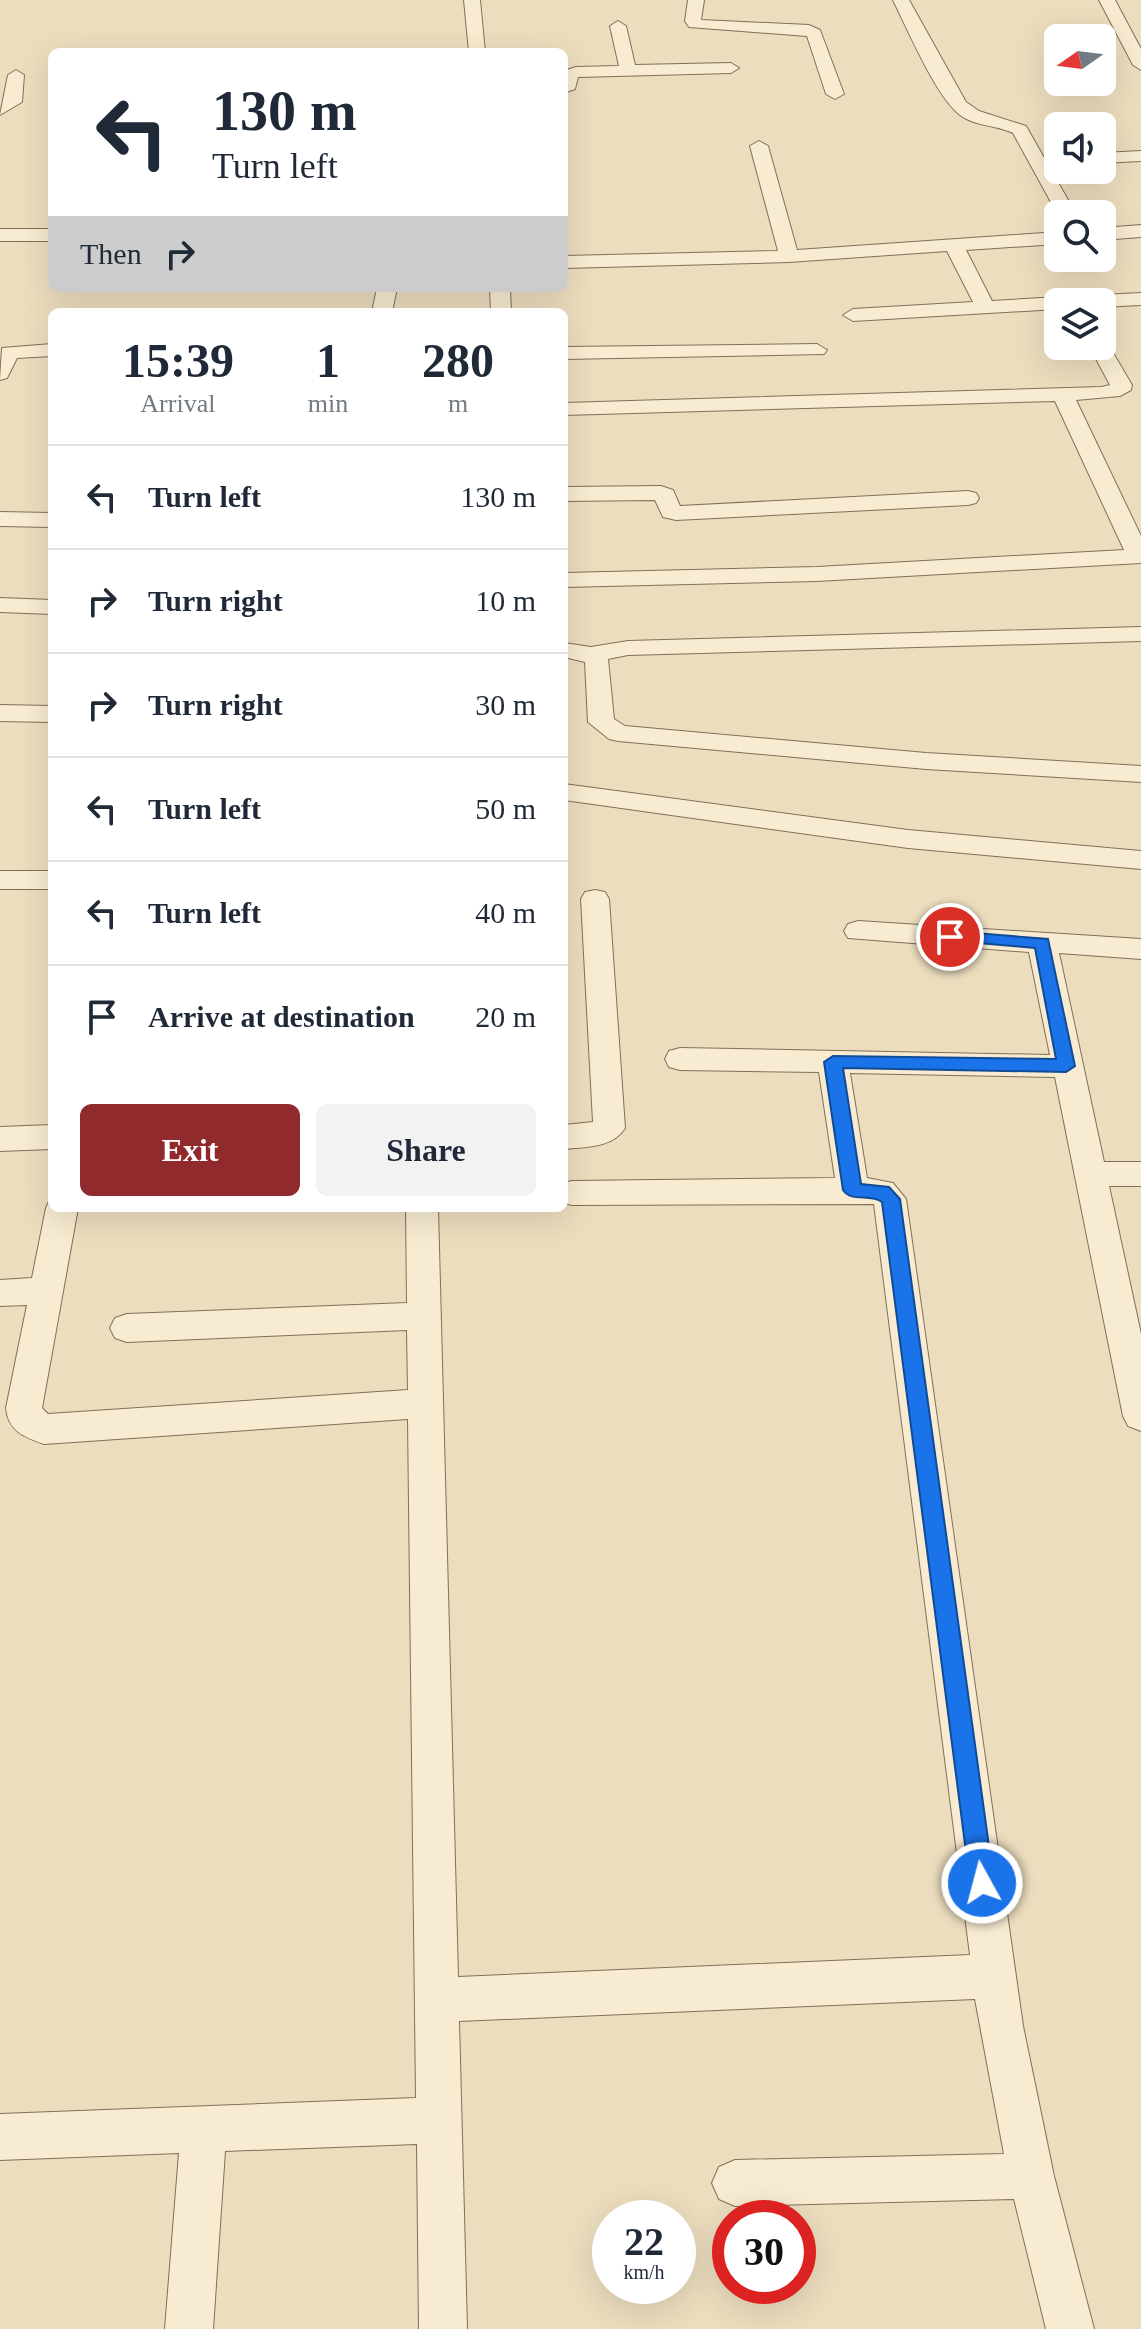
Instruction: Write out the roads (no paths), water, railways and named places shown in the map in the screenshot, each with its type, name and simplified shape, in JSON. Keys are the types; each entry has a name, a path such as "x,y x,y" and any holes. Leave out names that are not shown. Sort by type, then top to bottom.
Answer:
{"street":[{"path":"472,0 477,48"},
{"path":"696,0 695,24 801,28 814,33 835,94"},
{"path":"901,0 909,22 920,35 960,107 972,115 1020,130 1059,200"},
{"path":"1115,7 1141,65"},
{"path":"618,26 628,71"},
{"path":"568,86 571,73 731,68"},
{"path":"0,110 13,102 16,75"},
{"path":"759,146 789,256"},
{"path":"1116,157 1141,156"},
{"path":"1038,160 1044,160"},
{"path":"1116,233 1141,231"},
{"path":"0,235 48,235"},
{"path":"568,262 789,256 1044,239"},
{"path":"954,245 985,307"},
{"path":"1116,300 1141,299"},
{"path":"853,315 1044,304"},
{"path":"0,374 9,352 48,350"},
{"path":"568,353 817,350"},
{"path":"568,409 1063,395 1120,390 1121,385 1107,360"},
{"path":"568,580 817,574 1140,556 1063,395"},
{"path":"568,494 661,493 665,495 671,512 676,513 968,498"},
{"path":"0,519 48,520"},
{"path":"0,605 48,607"},
{"path":"568,651 591,654 628,648 1141,634"},
{"path":"591,654 597,661 601,722 618,733 926,761 1141,774"},
{"path":"0,713 48,714"},
{"path":"568,793 908,839 1141,860"},
{"path":"0,880 48,880"},
{"path":"568,1137 594,1135 609,1128 595,899"},
{"path":"858,931 1141,949"},
{"path":"1042,943 1089,1174 1134,1355 1141,1416"},
{"path":"680,1059 1066,1066"},
{"path":"833,1062 853,1190"},
{"path":"0,1139 48,1137"},
{"path":"1089,1174 1141,1174"},
{"path":"572,1193 853,1190 882,1192 890,1199 1001,2026 1031,2176 1070,2329"},
{"path":"61,1212 46,1290 15,1382 25,1419 44,1429 426,1403"},
{"path":"422,1212 443,2329"},
{"path":"0,1293 46,1290"},
{"path":"127,1328 424,1316"},
{"path":"436,2000 995,1976"},
{"path":"0,2137 439,2120"},
{"path":"189,2329 204,2129"},
{"path":"735,2183 1031,2176"}]}
